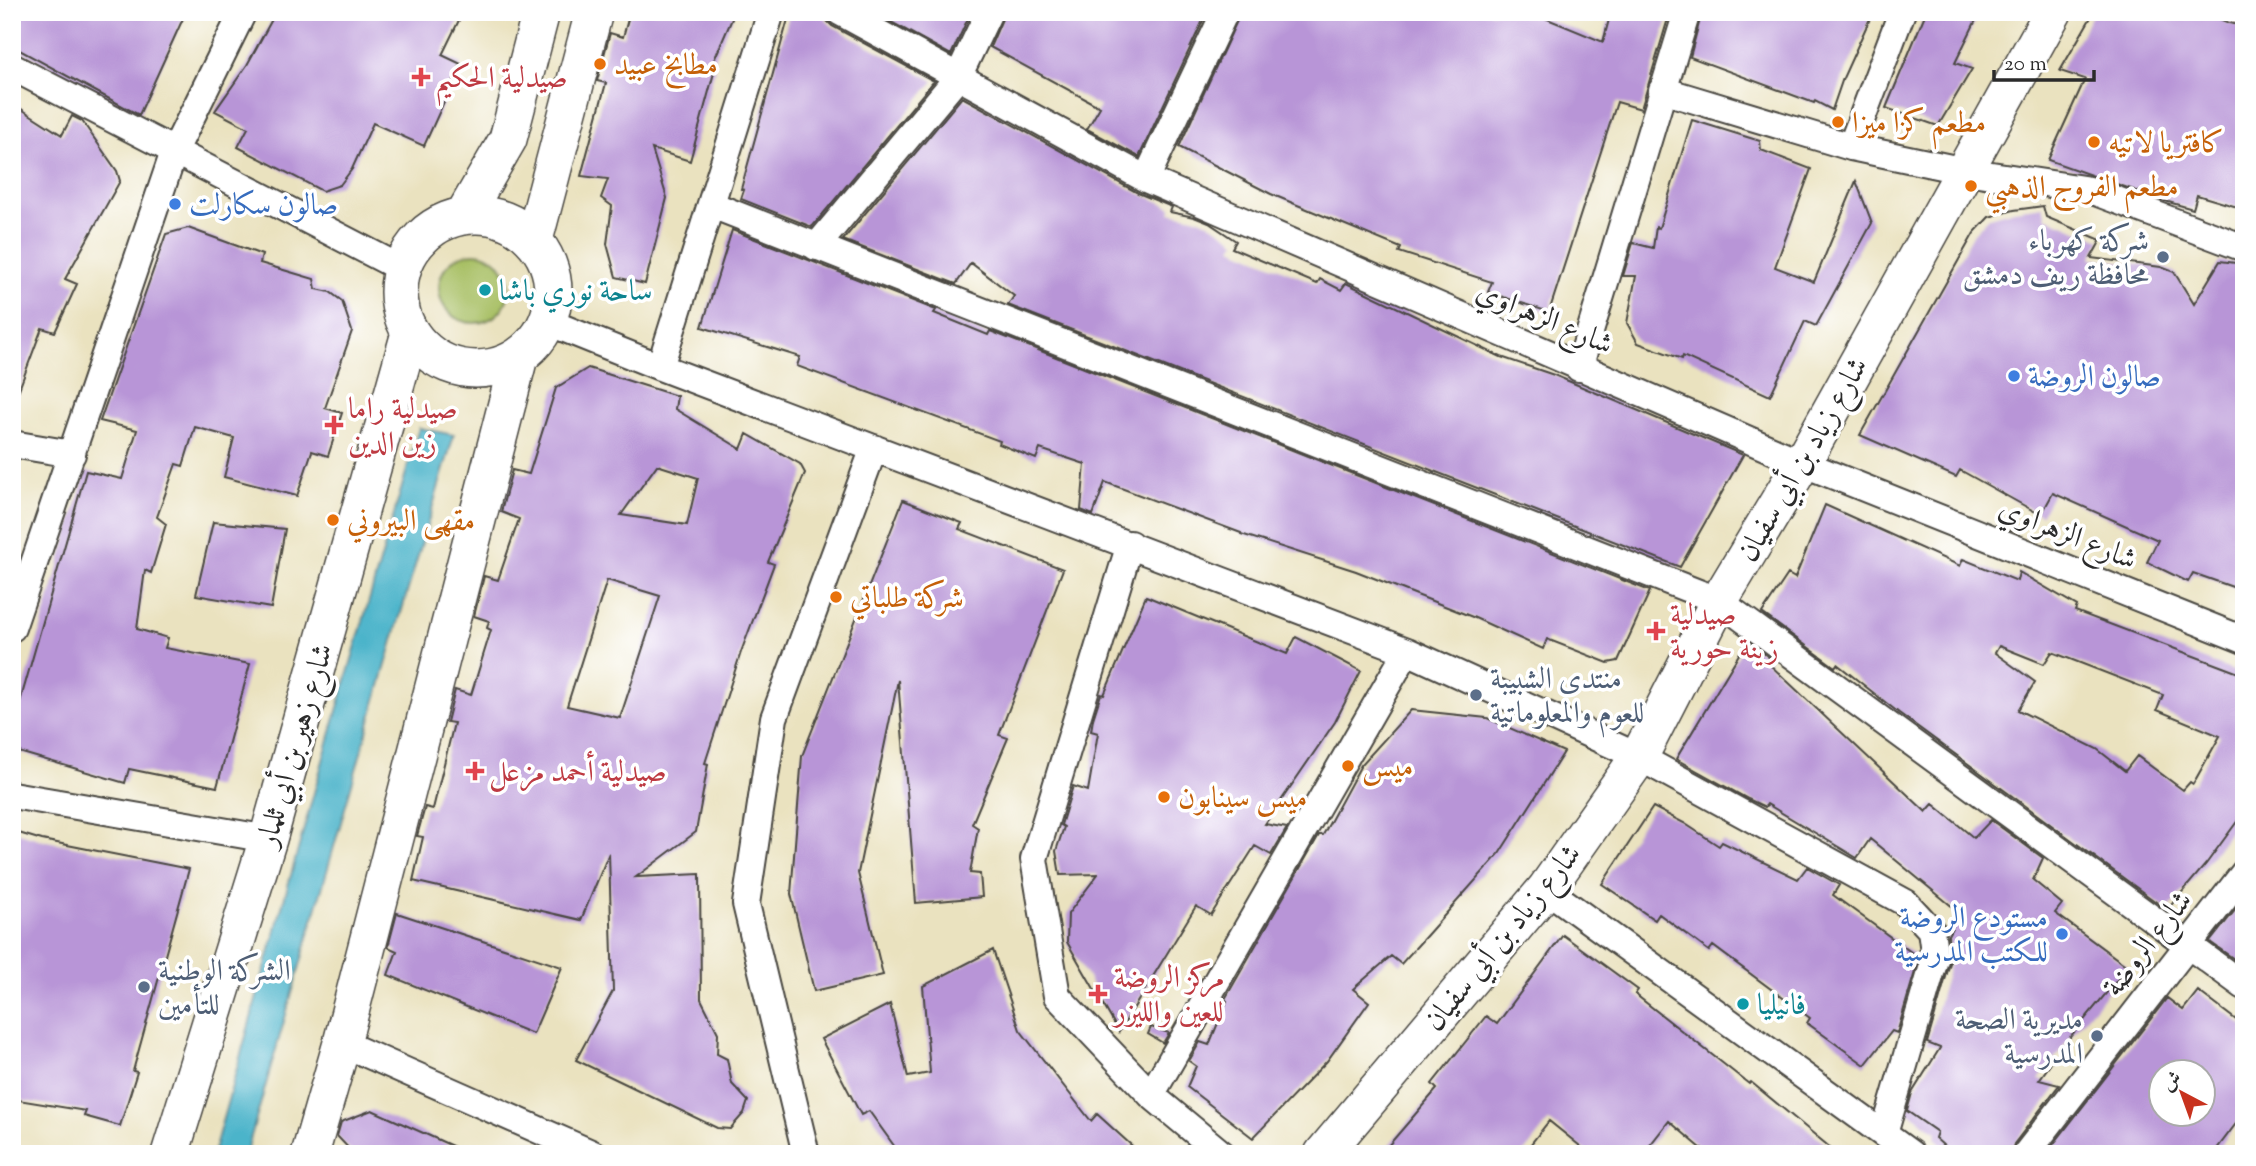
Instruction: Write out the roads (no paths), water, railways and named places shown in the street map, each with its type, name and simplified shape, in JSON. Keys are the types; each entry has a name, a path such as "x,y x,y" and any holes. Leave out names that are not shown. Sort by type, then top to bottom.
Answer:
{"street":[{"path":"12,628 174,152 243,12"},
{"path":"464,215 508,139 541,12"},
{"path":"534,240 593,12"},
{"path":"660,367 771,12"},
{"name":"شارع الزهراوي","path":"840,12 1146,179 1802,463 2244,640"},
{"path":"817,247 958,77 989,12"},
{"path":"1146,179 1225,12"},
{"path":"1580,368 1687,12"},
{"path":"1851,147 1902,12"},
{"name":"شارع زياد بن أبي سفيان","path":"1323,1154 1546,890 1639,757 1719,601 1802,463 2053,12"},
{"path":"12,67 402,269"},
{"path":"1662,90 1851,147 1965,171 2090,190 2244,248"},
{"path":"712,205 1719,601 2244,986"},
{"path":"464,215 484,215 503,219 520,227 534,240 547,258 553,279 553,301 548,322 536,341 519,357 496,367 460,367 447,364 426,352 410,333 401,313 398,291 402,269 411,250 426,233 443,222 464,215"},
{"path":"548,322 1406,651 1639,757 1906,903 1931,930 1935,959 1884,1134"},
{"name":"شارع زهير بن أبي ثلمار","path":"170,1154 268,839 410,333"},
{"path":"310,1154 342,1042 519,357"},
{"path":"12,444 72,454"},
{"path":"806,1154 746,904 774,718 874,448"},
{"path":"1130,544 1034,859 1057,996 1151,1095 1222,1154"},
{"path":"1151,1095 1406,651"},
{"path":"12,795 268,839"},
{"name":"شارع الروضة","path":"2026,1154 2244,873"},
{"path":"1546,890 1911,1154"},
{"path":"342,1042 593,1154"}],"water":[{"path":"419,428 454,435 246,1154 213,1154 334,721"}],"place":[{"name":"مطابخ عبيد","path":"600,64"},
{"name":"صيدلية الحكيم","path":"421,77"},
{"name":"مطعم كزا ميزا","path":"1838,122"},
{"name":"كافتريا لاتيه","path":"2094,142"},
{"name":"مطعم الفروج الذهبي","path":"1971,186"},
{"name":"صالون سكارلت","path":"175,204"},
{"name":"شركة كهرباء محافظة ريف دمشق","path":"2163,257"},
{"name":"ساحة نوري باشا","path":"485,290"},
{"name":"صالون الروضة","path":"2014,376"},
{"name":"صيدلية راما زين الدين","path":"334,425"},
{"name":"مقهى البيروني","path":"333,520"},
{"name":"شركة طلباتي","path":"836,597"},
{"name":"صيدلية زينة حورية","path":"1656,631"},
{"name":"منتدى الشبيبة للعوم والمعلوماتية","path":"1476,695"},
{"name":"ميس","path":"1348,766"},
{"name":"صيدلية أحمد مزعل","path":"475,771"},
{"name":"ميس سينابون","path":"1164,797"},
{"name":"مستودع الروضة للكتب المدرسية","path":"2062,934"},
{"name":"الشركة الوطنية للتأمين","path":"144,987"},
{"name":"مركز الروضة للعين والليزر","path":"1098,994"},
{"name":"فانيليا","path":"1743,1004"},
{"name":"مديرية الصحة المدرسية","path":"2097,1036"}]}
